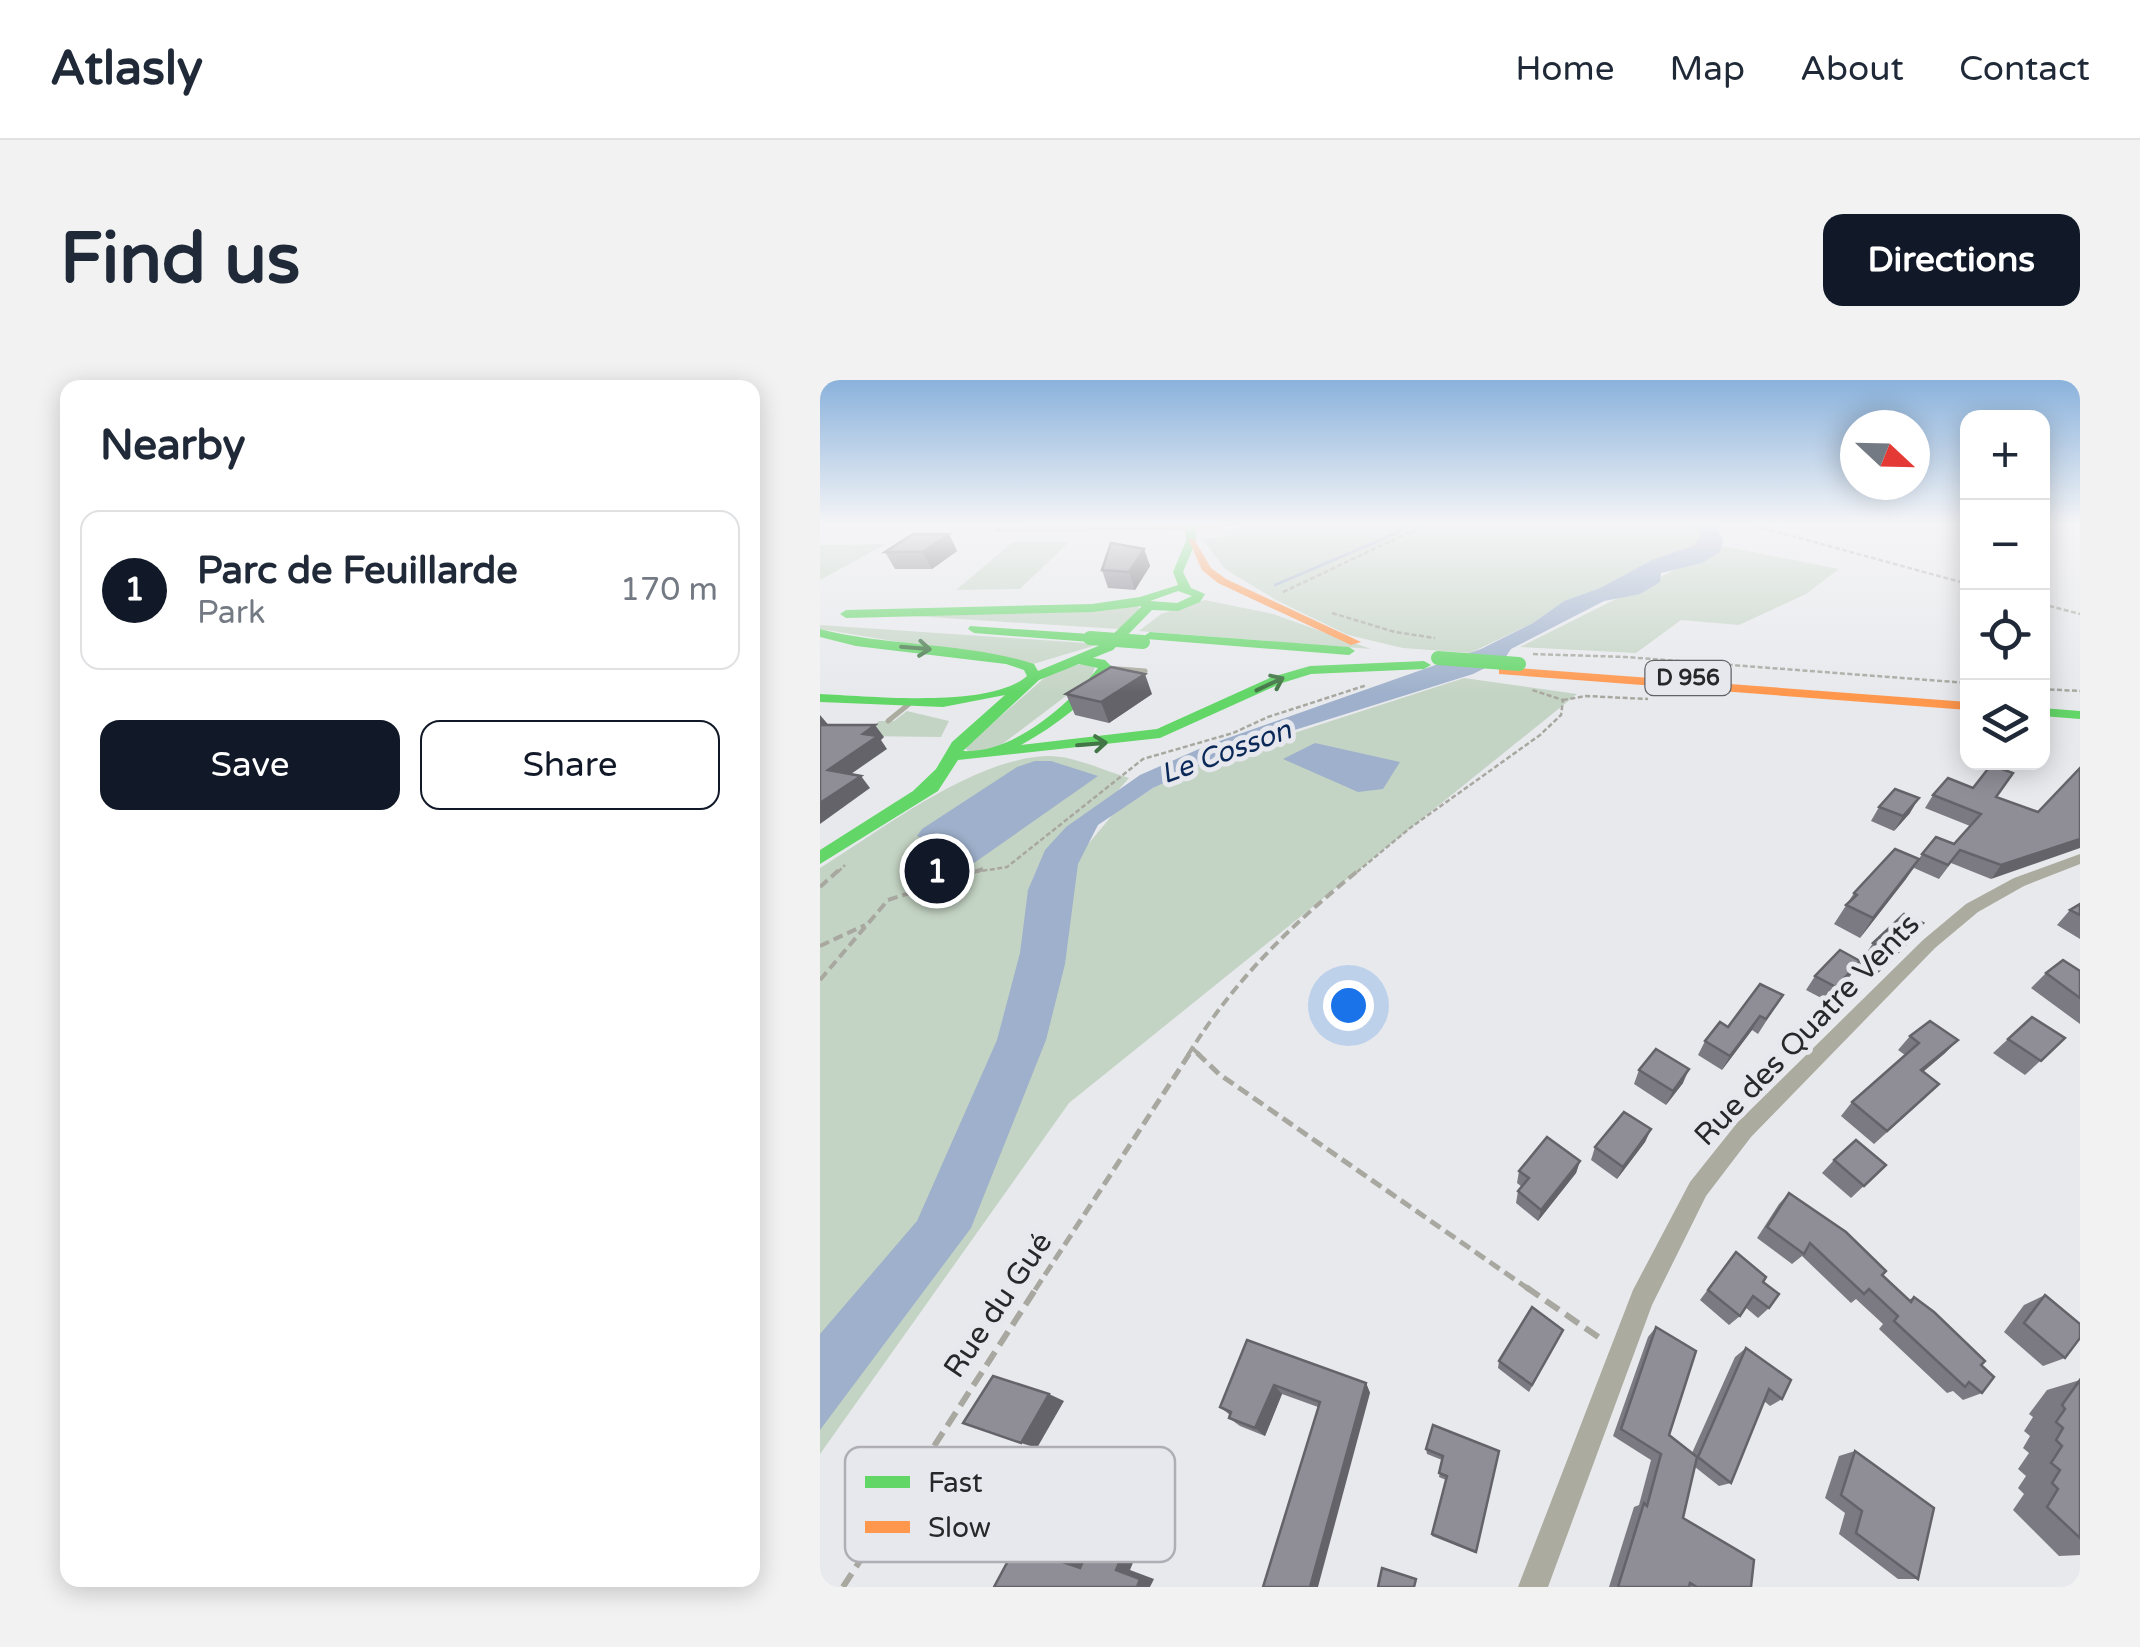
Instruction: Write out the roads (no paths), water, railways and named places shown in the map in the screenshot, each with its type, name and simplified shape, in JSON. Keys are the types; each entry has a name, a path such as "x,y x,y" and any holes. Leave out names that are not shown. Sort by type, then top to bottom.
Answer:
{"main road":[{"path":"820,858 920,794 992,756 1091,684 1143,622 1169,580"},
{"path":"920,794 943,772 973,731 1030,681 1090,643 1108,647 1155,601 1192,603 1192,592 1180,580"},
{"name":"D 956","path":"1226,580 1287,614 1355,642 1431,661"},
{"name":"D 956","path":"1192,592 1287,614"},
{"name":"D 956","path":"820,615 1092,608 1155,601"},
{"name":"D 956","path":"846,614 1090,643"},
{"name":"D 956","path":"820,615 1090,643 1147,639 1960,701"},
{"path":"820,633 856,642 1008,660 1029,667 1030,681"},
{"path":"1090,643 1105,666"},
{"name":"D 956","path":"992,756 1160,733 1206,716 1280,679 1312,670 1350,664 1431,661"},
{"path":"820,698 909,704 978,700 1030,681"},
{"path":"909,704 963,719 973,731"},
{"path":"2050,704 2080,706"},
{"path":"2050,713 2080,715"},
{"path":"953,755 967,761 992,756"}],"street":[{"name":"Rue des Quatre Vents","path":"1533,1587 1642,1299 1698,1188 1744,1130 1929,944 1972,908 2036,874 2080,860"}],"lane":[{"path":"1105,666 1145,670"},
{"path":"888,721 909,704"}],"water":[{"name":"Le Cosson","path":"1614,580 1660,580 1640,594 1604,601 1511,649 1505,658 1473,674 1237,748 1153,788 1098,825 1078,864 1065,964 1046,1040 971,1228 820,1430 820,1334 917,1221 997,1040 1020,953 1028,890 1045,850 1066,827 1140,775 1208,745 1481,649 1533,623 1564,601"},
{"path":"1315,743 1400,762 1383,789 1358,792 1283,759"},
{"path":"1051,761 1098,776 974,863 917,836 1017,767"}],"waterway":[{"path":"1275,585 1286,580"}],"place":[{"name":"Parc de Feuillarde","path":"937,871"}]}
